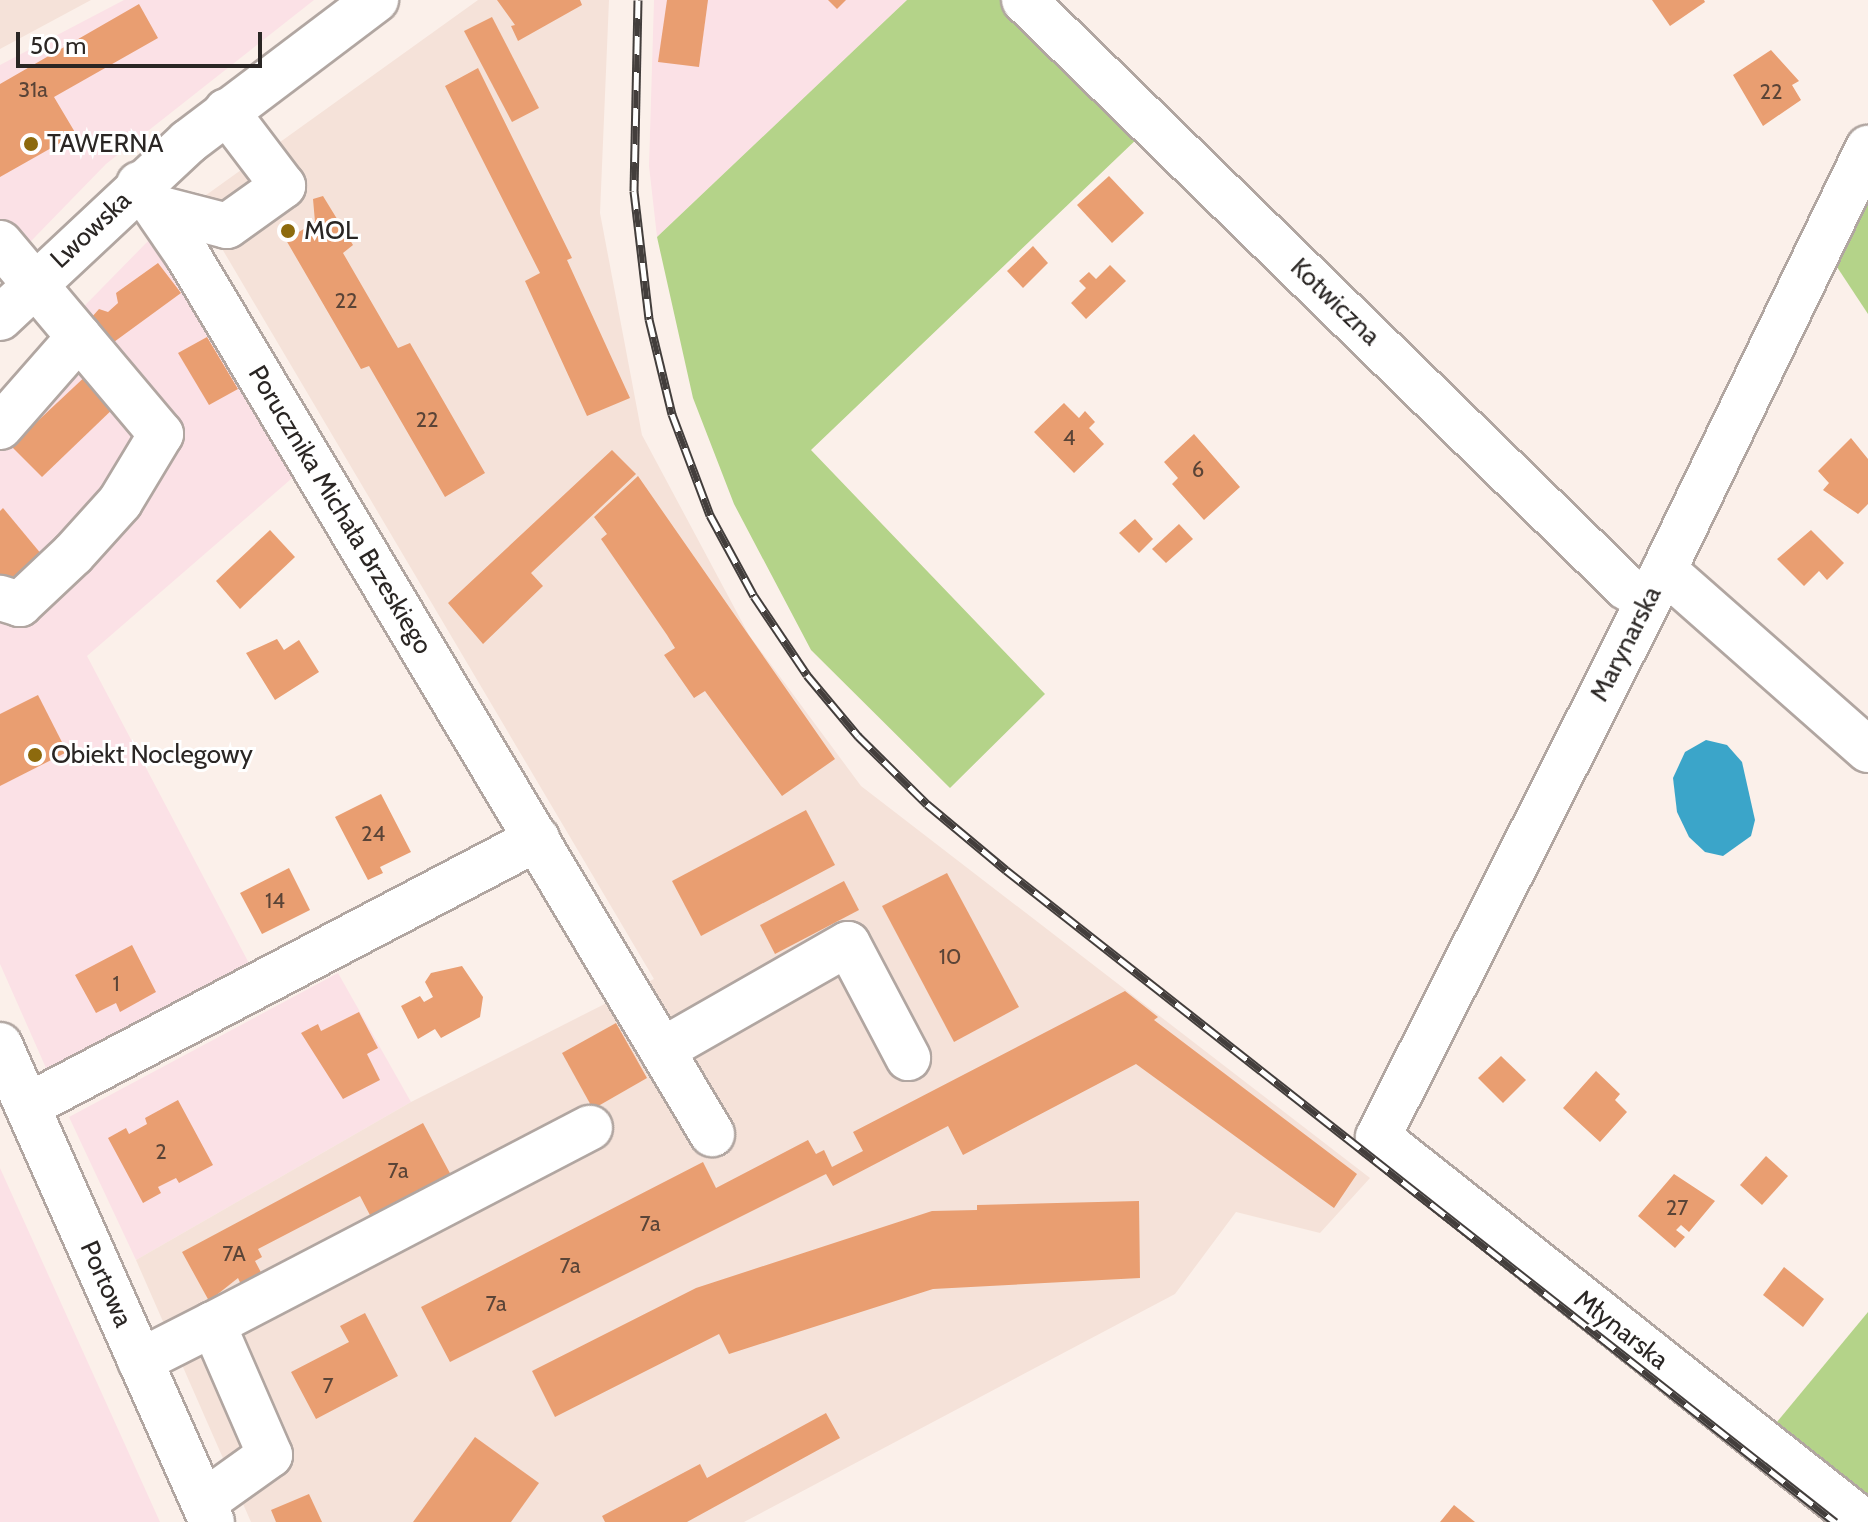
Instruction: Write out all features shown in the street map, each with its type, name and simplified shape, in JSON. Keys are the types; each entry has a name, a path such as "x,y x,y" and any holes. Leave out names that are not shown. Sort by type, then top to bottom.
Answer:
{"street":[{"name":"Lwowska","path":"0,318 34,283 148,196 226,111 376,0"},
{"name":"Kotwiczna","path":"1024,0 1626,587 1656,585 1868,750"},
{"path":"148,196 227,226 283,186 226,111"},
{"name":"Marynarska","path":"1378,1137 1656,585 1868,148"},
{"name":"Porucznika Michała Brzeskiego","path":"148,196 712,1134"},
{"path":"0,243 161,434 120,502 73,554 20,604 0,598"},
{"path":"0,427 79,337"},
{"path":"27,1106 537,839"},
{"path":"662,1050 848,944 908,1058"},
{"name":"Portowa","path":"0,1045 208,1512"},
{"path":"140,1361 590,1128"},
{"name":"Młynarska","path":"1378,1137 1864,1522"},
{"path":"208,1512 270,1455 213,1324"}],"shaded area":[{"path":"0,0 91,0 0,49"},
{"path":"124,0 314,0 106,164 0,273 0,65"},
{"path":"478,0 609,0 600,213 642,435 749,635 861,786 1370,1178 1320,1233 1236,1212 1175,1294 744,1522 251,1522 136,1260 411,1102 654,979 195,203"},
{"path":"654,0 907,0 657,237 649,166"},
{"path":"152,237 298,473 87,656 252,969 50,1077 0,964 0,392"},
{"path":"338,973 411,1102 136,1260 69,1117"},
{"path":"0,1168 160,1522 0,1522"}],"green space":[{"path":"907,0 1004,0 1140,136 811,450 1045,694 950,788 811,650 734,504 693,398 657,237"},
{"path":"1868,192 1868,314 1835,264"},
{"path":"1868,1312 1868,1502 1772,1428"}],"water":[{"path":"1706,740 1727,745 1742,762 1755,820 1751,836 1723,856 1705,852 1689,837 1677,812 1673,778 1685,752"}],"building":[{"path":"497,0 580,0 582,5 518,41 511,26 515,25"},
{"path":"667,0 708,0 699,67 658,62"},
{"path":"828,0 846,0 837,9"},
{"path":"1652,0 1704,0 1705,2 1670,26"},
{"path":"139,4 158,38 54,97 76,134 0,177 0,84"},
{"path":"492,17 539,108 512,122 464,31"},
{"path":"1771,50 1799,81 1792,85 1801,100 1763,126 1733,75"},
{"path":"478,68 572,258 567,260 630,398 587,416 525,281 540,273 445,86"},
{"path":"1109,176 1144,213 1112,243 1077,205"},
{"path":"323,196 353,245 343,253 398,348 410,343 485,473 445,497 369,366 361,369 286,240 315,222 313,199"},
{"path":"1033,246 1048,263 1023,288 1007,271"},
{"path":"158,263 181,293 103,350 83,327 99,309 108,312 118,303 116,293"},
{"path":"1110,265 1126,281 1086,319 1071,303 1086,288 1079,281 1089,272 1096,279"},
{"path":"207,337 238,389 209,405 178,353"},
{"path":"90,372 118,404 42,477 11,446"},
{"path":"1064,403 1079,418 1085,411 1095,422 1089,428 1104,444 1074,473 1034,432"},
{"path":"1194,434 1240,487 1204,520 1172,484 1178,478 1164,462"},
{"path":"1851,438 1868,459 1868,504 1858,514 1823,490 1829,483 1818,471"},
{"path":"612,450 636,474 531,573 543,586 483,644 448,603"},
{"path":"638,476 835,759 782,796 705,691 694,698 664,655 675,648 601,539 607,534 594,517"},
{"path":"3,508 47,561 0,600 0,511"},
{"path":"1135,519 1153,539 1139,553 1119,533"},
{"path":"1179,524 1193,539 1166,563 1152,549"},
{"path":"270,530 295,557 240,609 216,581"},
{"path":"1811,530 1844,563 1827,580 1819,571 1804,586 1777,559"},
{"path":"277,639 284,650 299,640 319,672 275,700 246,653"},
{"path":"38,695 67,752 0,786 0,714"},
{"path":"381,794 411,852 380,867 383,873 368,880 335,817"},
{"path":"806,810 835,865 701,936 672,881"},
{"path":"289,868 310,910 262,934 240,893"},
{"path":"947,873 1019,1007 954,1042 882,906"},
{"path":"844,881 859,910 775,954 760,925"},
{"path":"132,945 156,992 120,1012 116,1003 96,1013 75,975"},
{"path":"462,966 483,997 480,1017 441,1038 435,1029 418,1039 401,1006 420,996 424,1002 433,997 425,982 431,973"},
{"path":"1125,991 1158,1017 1154,1020 1357,1174 1334,1208 1136,1064 963,1155 948,1126 833,1186 826,1174 450,1362 421,1307 703,1162 716,1188 808,1140 816,1154 824,1150 832,1167 863,1151 853,1132"},
{"path":"359,1012 378,1048 367,1054 380,1080 343,1099 301,1033 318,1024 321,1031"},
{"path":"616,1023 647,1078 593,1109 562,1053"},
{"path":"1501,1056 1526,1080 1503,1103 1478,1078"},
{"path":"1596,1071 1620,1094 1615,1100 1627,1112 1600,1142 1563,1108"},
{"path":"178,1100 213,1165 179,1183 176,1178 158,1187 161,1193 143,1203 108,1138 126,1128 129,1134 147,1124 145,1118"},
{"path":"423,1123 452,1177 372,1219 360,1196 258,1249 262,1257 255,1261 265,1280 244,1291 238,1278 209,1301 182,1252"},
{"path":"1766,1156 1788,1176 1762,1205 1740,1185"},
{"path":"1674,1174 1715,1201 1689,1232 1681,1225 1676,1230 1685,1237 1675,1248 1638,1216"},
{"path":"1139,1201 1140,1278 933,1289 729,1354 719,1334 555,1417 532,1371 696,1288 932,1211 977,1210 977,1205"},
{"path":"1784,1267 1824,1299 1803,1327 1763,1295"},
{"path":"365,1313 398,1376 316,1419 291,1372 349,1342 340,1326"},
{"path":"826,1413 840,1438 687,1522 605,1522 602,1516 700,1464 707,1478"},
{"path":"475,1437 539,1483 511,1522 413,1522"},
{"path":"309,1494 322,1522 276,1522 271,1510"},
{"path":"1454,1505 1475,1522 1440,1522"}],"railway":[{"path":"638,0 634,191 649,319 672,414 710,515 754,596 807,675 858,736 927,804 1006,870 1835,1522"}],"place":[{"name":"TAWERNA","path":"31,144"},
{"name":"MOL","path":"288,231"},
{"name":"Obiekt Noclegowy","path":"35,755"}]}
